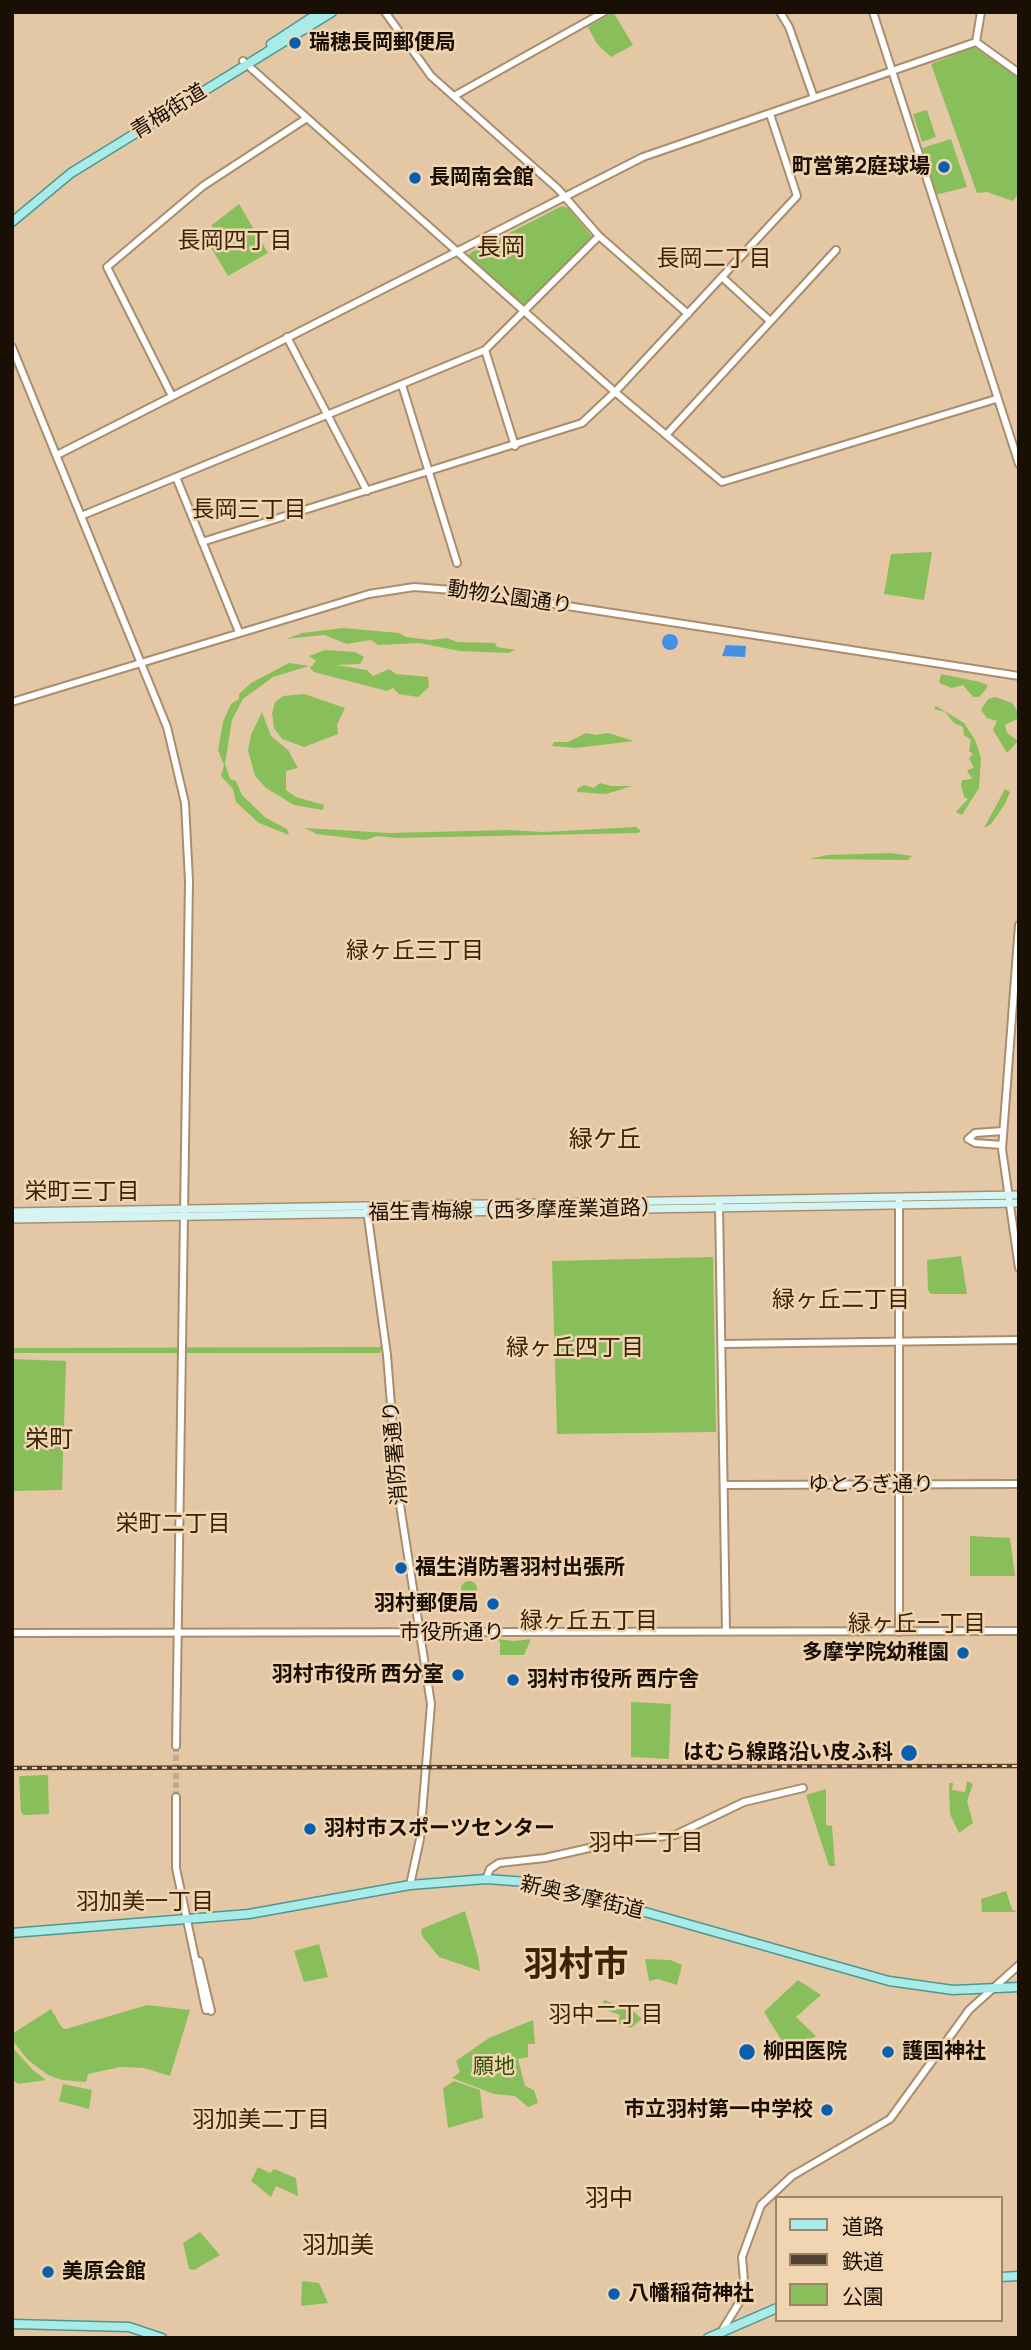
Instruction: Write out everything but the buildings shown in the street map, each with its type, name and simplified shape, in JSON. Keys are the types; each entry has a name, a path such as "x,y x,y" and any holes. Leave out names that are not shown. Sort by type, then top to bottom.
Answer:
{"main road":[{"name":"青梅街道","path":"12,222 71,173 245,63 320,12"},
{"name":"青梅街道","path":"12,215 103,147 332,12"},
{"name":"福生青梅線（西多摩産業道路）","path":"12,1212 367,1210 1007,1199 1019,1195"},
{"name":"福生青梅線（西多摩産業道路）","path":"1007,1199 1019,1203"},
{"name":"福生青梅線（西多摩産業道路）","path":"12,1219 185,1212"},
{"name":"新奥多摩街道","path":"12,1933 249,1914 410,1885 486,1879 574,1892 889,1981 935,1988 989,1990 1019,1987"},
{"path":"708,2338 723,2329 776,2308"},
{"path":"12,2324 129,2328 162,2338"}],"street":[{"path":"385,12 417,60 565,196 599,236 688,314"},
{"path":"454,96 604,12"},
{"path":"780,12 789,27 814,98"},
{"path":"873,12 890,72 1019,464"},
{"path":"976,42 981,12"},
{"path":"57,455 643,158 976,42"},
{"path":"976,42 1019,74"},
{"path":"245,63 615,392 722,482 996,398"},
{"path":"202,542 582,423 615,392 797,196 770,114"},
{"path":"172,396 107,267 202,186 307,118"},
{"path":"81,516 485,350 599,236"},
{"path":"667,434 836,250"},
{"path":"722,276 771,321"},
{"path":"287,337 367,491"},
{"path":"12,347 174,747 184,792 189,836 176,1746"},
{"path":"485,350 515,446"},
{"path":"402,384 457,563"},
{"path":"176,477 239,632"},
{"name":"動物公園通り","path":"12,702 369,594 414,587 441,587 1019,676"},
{"path":"1019,925 1002,1145 1007,1199 1019,1268"},
{"path":"1002,1145 975,1143 968,1139 975,1133 1003,1131"},
{"path":"899,1201 899,1632"},
{"path":"719,1204 726,1632"},
{"name":"消防署通り","path":"367,1210 387,1355 398,1492 430,1699 420,1839 410,1885"},
{"path":"722,1345 1019,1340"},
{"name":"ゆとろぎ通り","path":"724,1485 1019,1484"},
{"name":"市役所通り","path":"12,1633 1019,1632"},
{"path":"486,1879 490,1869 499,1863 545,1858 620,1841 675,1835 750,1800 803,1788"},
{"path":"176,1797 176,1868 209,2011"},
{"path":"723,2329 745,2293 741,2257 761,2205 792,2176 890,2119 958,2024 989,1990 1019,1965"}],"green space":[{"path":"613,12 633,45 611,57 597,44 588,27"},
{"path":"974,47 1019,78 1019,193 1013,201 987,192 977,193 931,64"},
{"name":"町営第2庭球場","path":"927,110 936,137 922,142 913,114"},
{"name":"町営第2庭球場","path":"951,139 967,187 935,195 922,148"},
{"path":"239,204 268,253 228,276 210,246 212,225"},
{"path":"562,206 568,208 593,238 526,305 521,306 468,257 470,253"},
{"path":"932,552 924,600 884,594 891,554"},
{"path":"343,628 399,633 406,637 430,640 447,638 457,642 495,643 497,647 516,650 508,653 460,651 419,643 378,645 371,640 347,644 324,635 286,639 302,633"},
{"path":"325,650 355,652 364,657 360,664 336,665 367,670 373,676 389,669 396,674 428,677 429,687 418,697 399,694 393,688 387,691 314,672 310,668 316,661 309,656"},
{"path":"289,663 309,666 273,677 243,699 232,720 225,764 230,779 236,781 242,795 266,818 287,829 289,835 259,823 236,802 233,789 221,776 224,765 218,750 223,722 231,704 239,699 239,694 251,683"},
{"path":"941,674 980,682 987,685 987,688 979,697 973,697 963,685 952,688 939,683"},
{"path":"304,694 345,708 337,725 338,734 304,747 282,739 274,728 272,713 275,702 283,696"},
{"path":"995,697 1012,703 1019,713 1017,719 1005,725 1007,733 1018,741 1007,753 993,730 997,721 987,718 981,710 988,699"},
{"path":"936,706 964,723 975,740 981,758 979,788 962,815 956,812 968,799 964,797 962,780 972,779 967,770 974,768 969,758 973,754 969,751 971,740 964,735 963,727 954,723 945,712 934,709"},
{"path":"262,712 271,736 288,750 298,768 286,771 286,790 296,797 324,805 323,810 294,805 266,788 255,776 248,750 251,735"},
{"path":"586,733 608,733 634,741 576,748 552,746 554,742 568,742"},
{"path":"600,783 632,786 606,794 577,792 577,789 584,785 594,788"},
{"path":"1005,789 1010,792 1005,804 991,824 984,828"},
{"path":"636,827 641,831 396,838 377,836 366,840 317,834 304,828 389,833 509,830 543,832"},
{"path":"891,853 912,856 908,860 809,859 827,855"},
{"path":"961,1256 967,1294 931,1294 928,1290 927,1260"},
{"path":"713,1257 716,1432 557,1434 552,1261"},
{"path":"382,1347 380,1353 12,1353 12,1348"},
{"path":"12,1359 66,1361 62,1490 12,1491"},
{"path":"970,1536 1010,1538 1015,1576 970,1576"},
{"path":"466,1581 472,1581 477,1589 475,1595 466,1597 461,1592 461,1586"},
{"path":"497,1639 531,1639 524,1655 500,1655 500,1642"},
{"path":"631,1702 671,1704 669,1759 631,1757"},
{"path":"48,1775 49,1814 24,1815 21,1812 19,1776"},
{"path":"967,1781 973,1784 967,1801 973,1823 959,1833 950,1814 949,1783 953,1783 952,1790 965,1792"},
{"path":"826,1789 826,1825 832,1826 835,1866 829,1866 806,1795"},
{"path":"1006,1891 1012,1909 1017,1912 982,1912 981,1899"},
{"path":"465,1911 480,1971 439,1957 422,1936 421,1929"},
{"path":"319,1944 328,1977 304,1982 294,1951"},
{"path":"645,1959 671,1960 682,1965 677,1985 658,1979 649,1981"},
{"path":"798,1980 821,1995 796,2017 816,2036 800,2046 796,2040 785,2046 764,2012"},
{"path":"604,2000 633,2011 642,2019 631,2028 617,2023 620,2015 601,2008"},
{"path":"147,2005 190,2010 170,2076 144,2068 120,2067 88,2074 86,2082 62,2080 48,2075 28,2060 12,2040 12,2034 51,2009 62,2028 66,2029"},
{"name":"願地","path":"533,2020 535,2044 528,2044 528,2057 518,2059 525,2086 534,2090 538,2103 528,2107 515,2096 494,2094 452,2078 460,2072 456,2061 489,2038"},
{"path":"13,2048 46,2080 18,2084 13,2080"},
{"path":"454,2081 480,2090 483,2118 448,2128 443,2088"},
{"path":"63,2084 92,2090 89,2109 59,2101"},
{"path":"258,2167 270,2173 274,2169 296,2178 298,2196 276,2186 271,2197 251,2181"},
{"path":"200,2232 220,2255 194,2270 189,2269 183,2243"},
{"path":"302,2281 319,2283 328,2303 301,2306"}],"water":[{"path":"670,634 676,636 676,648 670,650 664,648 662,642 664,636"},
{"path":"726,645 746,646 745,657 722,656"}],"tunnel":[{"path":"176,1746 176,1797"}],"railway":[{"path":"12,1768 1019,1766"}],"place":[{"name":"瑞穂長岡郵便局","path":"295,43"},
{"name":"町営第2庭球場","path":"944,167"},
{"name":"長岡南会館","path":"415,178"},
{"name":"福生消防署羽村出張所","path":"401,1568"},
{"name":"羽村郵便局","path":"493,1604"},
{"name":"多摩学院幼稚園","path":"963,1653"},
{"name":"羽村市役所 西分室","path":"458,1675"},
{"name":"羽村市役所 西庁舎","path":"513,1680"},
{"name":"はむら線路沿い皮ふ科","path":"909,1753"},
{"name":"羽村市スポーツセンター","path":"310,1829"},
{"name":"柳田医院","path":"747,2052"},
{"name":"護国神社","path":"888,2052"},
{"name":"市立羽村第一中学校","path":"827,2110"},
{"name":"美原会館","path":"48,2272"},
{"name":"八幡稲荷神社","path":"614,2294"}],"district":[{"name":"長岡四丁目","path":"235,242"},
{"name":"長岡","path":"501,248"},
{"name":"長岡二丁目","path":"714,260"},
{"name":"長岡三丁目","path":"249,511"},
{"name":"緑ヶ丘三丁目","path":"415,952"},
{"name":"緑ケ丘","path":"605,1140"},
{"name":"栄町三丁目","path":"82,1193"},
{"name":"緑ヶ丘二丁目","path":"841,1301"},
{"name":"緑ヶ丘四丁目","path":"575,1349"},
{"name":"栄町","path":"49,1440"},
{"name":"栄町二丁目","path":"173,1525"},
{"name":"緑ヶ丘五丁目","path":"589,1622"},
{"name":"緑ヶ丘一丁目","path":"917,1625"},
{"name":"羽中一丁目","path":"646,1844"},
{"name":"羽加美一丁目","path":"145,1903"},
{"name":"羽村市","path":"576,1966"},
{"name":"羽中二丁目","path":"606,2016"},
{"name":"羽加美二丁目","path":"261,2121"},
{"name":"羽中","path":"609,2199"},
{"name":"羽加美","path":"338,2246"}]}
